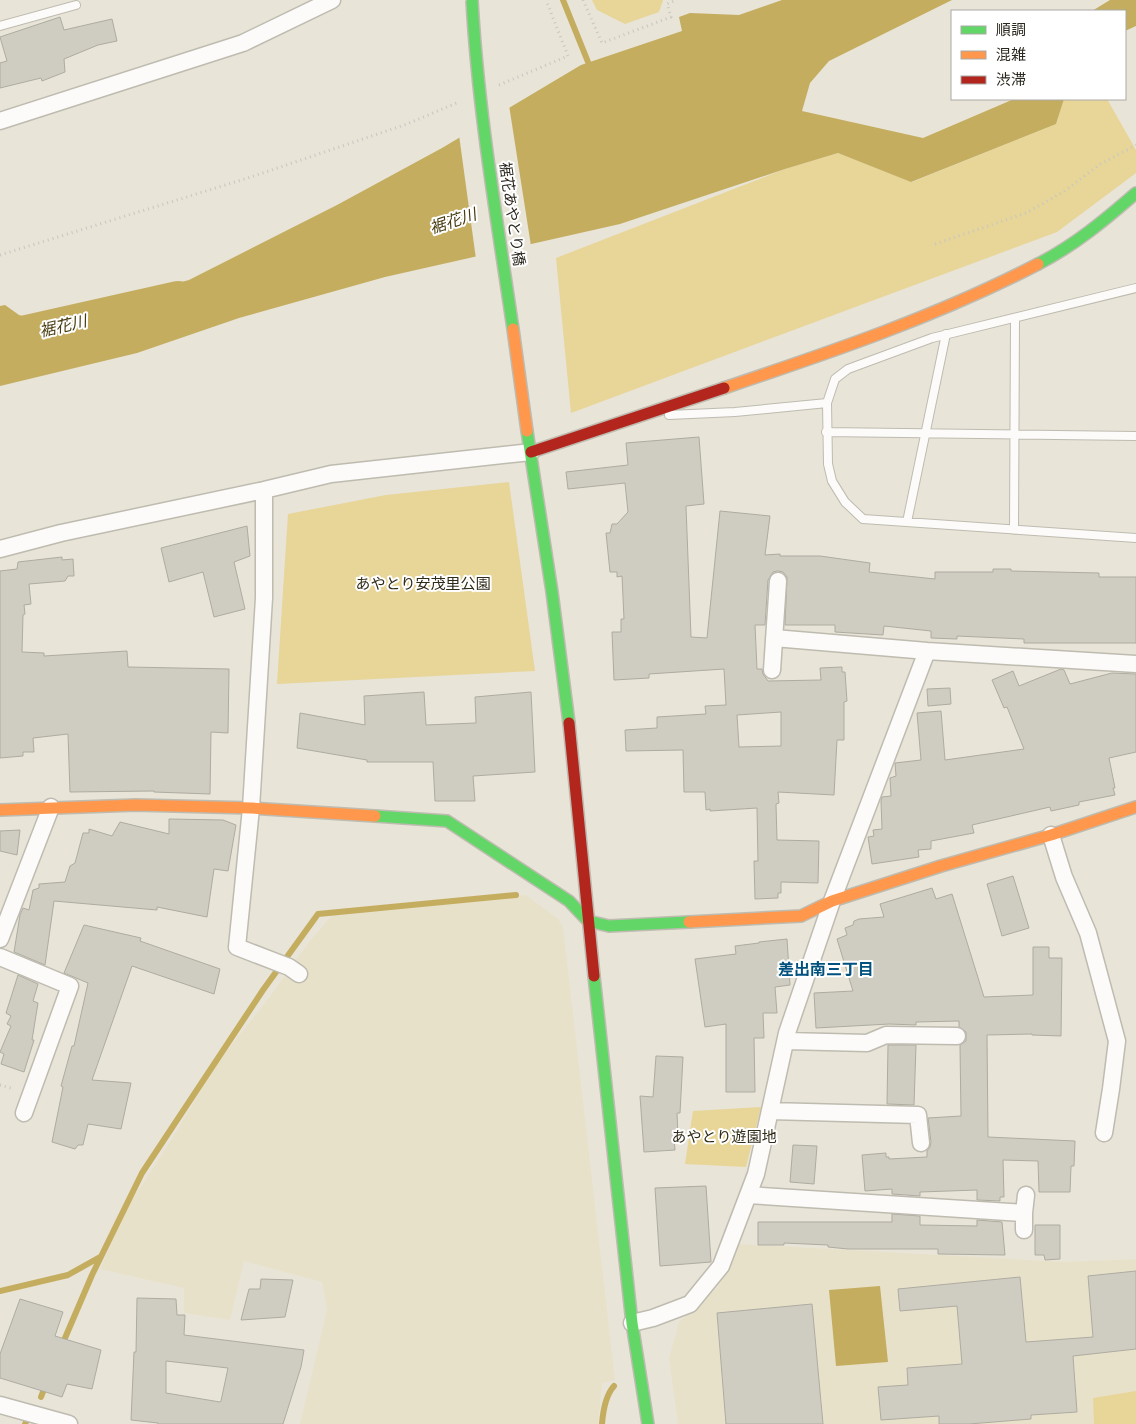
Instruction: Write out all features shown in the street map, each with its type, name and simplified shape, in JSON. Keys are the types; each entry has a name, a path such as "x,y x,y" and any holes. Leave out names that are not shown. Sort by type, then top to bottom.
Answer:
{"street":[{"path":"0,121 243,43 332,0"},
{"name":"裾花あやとり橋","path":"472,0 475,54 481,104 527,431 552,592 574,761 588,921 617,1194 632,1323 648,1424"},
{"path":"0,549 61,533 330,474 441,460 531,452 789,366 934,312 994,287 1054,256 1093,230 1136,193"},
{"path":"264,490 264,598 251,808 237,947 288,967"},
{"path":"772,670 778,581"},
{"path":"774,638 1136,664"},
{"path":"632,1323 653,1318 690,1304 722,1266 756,1174 786,1040 832,901 926,650"},
{"path":"0,810 136,805 251,808 446,821 569,901 588,921 609,926 800,916 832,901 941,866 1051,835 1136,807"},
{"path":"0,939 51,807"},
{"path":"1051,835 1064,877 1088,933 1117,1041 1112,1089 1104,1133"},
{"path":"0,957 70,986 24,1113"},
{"path":"786,1040 867,1043 886,1035 957,1036"},
{"path":"770,1111 918,1115 921,1143"},
{"path":"1024,1230 1026,1194"},
{"path":"748,1195 1024,1213"},
{"path":"0,1405 70,1424"}],"lane":[{"path":"0,26 76,5"},
{"path":"1136,288 946,334 848,369 835,379 827,403 826,432 828,464 832,481 845,502 863,519 1136,538"},
{"path":"1014,318 1014,530"},
{"path":"907,522 927,433 946,334"},
{"path":"657,411 668,415 735,412 827,403"},
{"path":"826,432 1136,436"}],"path":[{"path":"496,86 568,56 546,0"},
{"path":"583,0 602,43 671,17 667,4 676,0"},
{"path":"0,255 261,174 407,124 460,102"},
{"path":"935,244 1026,214 1063,192 1099,165 1136,145"}],"shaded area":[{"path":"526,895 558,919 563,927 615,1380 602,1383 598,1424 300,1424 327,1310 322,1282 244,1261 230,1320 184,1313 184,1288 100,1269 129,1205 172,1139 217,1063 265,1003 310,941 333,914"},
{"path":"738,1244 1066,1262 1136,1259 1136,1424 678,1424 669,1358 679,1322 718,1287"}],"green space":[{"path":"592,0 663,0 659,12 625,24 597,10"},
{"path":"1064,100 1108,100 1136,150 1136,173 1057,232 571,413 556,258 785,169 838,153 912,182 1056,124"},
{"name":"あやとり安茂里公園","path":"509,482 535,671 277,684 288,514 386,495"},
{"name":"あやとり遊園地","path":"761,1107 746,1167 685,1164 693,1111"},
{"path":"1136,1391 1136,1424 1094,1424 1093,1398"}],"water":[{"path":"782,0 952,0 829,61 810,83 802,111 923,138 1012,100 1064,100 1056,124 911,182 838,153 620,224 385,277 239,318 137,353 0,386 0,306 5,305 19,315 60,327 129,311 141,293 189,280 337,205 442,148 581,65 682,31 679,17 690,13 739,15"},
{"path":"1110,0 1136,0 1136,26 1126,31 1126,10 1094,10"},
{"path":"880,1286 888,1362 836,1366 829,1290"}],"pier":[{"path":"509,105 531,246 476,259 459,135"}],"building":[{"path":"60,17 64,30 112,19 117,41 98,45 64,59 65,72 42,81 41,78 0,88 0,63 7,61 0,37"},
{"path":"699,437 704,504 686,506 691,637 707,638 720,511 770,516 765,555 820,556 870,563 869,572 935,579 935,572 993,572 993,569 1099,573 1099,577 1136,577 1136,643 1024,643 1024,639 957,636 957,639 931,638 931,631 884,626 883,635 835,632 835,625 785,625 787,577 783,572 773,572 768,580 765,625 755,625 757,669 762,669 768,681 821,680 820,668 842,667 842,672 845,672 847,701 844,702 844,740 837,740 834,795 778,792 779,803 776,804 777,840 819,841 818,883 781,882 781,893 778,893 778,898 755,899 754,861 758,861 757,808 706,810 705,792 684,792 683,750 626,751 625,730 657,728 657,717 706,714 705,706 726,705 724,669 649,674 649,678 614,680 612,632 621,632 621,619 624,619 622,576 617,577 617,572 610,572 606,533 610,533 612,524 617,524 628,512 625,483 568,489 566,472 628,465 626,443","holes":["781,712 781,746 739,747 737,715"]},
{"path":"247,526 250,556 234,562 245,609 214,617 203,572 169,582 161,548"},
{"path":"62,557 62,560 73,559 74,576 68,576 65,581 29,584 31,604 24,605 22,652 44,653 44,656 127,651 128,667 229,669 228,733 211,732 210,794 154,791 70,792 68,734 33,738 34,752 23,752 23,756 0,758 0,571 17,569 18,562"},
{"path":"1061,669 1064,670 1070,684 1112,673 1136,674 1136,752 1109,758 1115,795 1079,802 1079,805 1051,811 1050,807 972,825 974,833 931,841 931,849 918,850 919,857 872,864 868,837 874,836 873,830 882,829 881,801 882,797 891,796 890,778 896,776 895,763 921,760 917,713 941,711 945,760 1024,749 1007,707 1004,708 992,680 1013,671 1019,686"},
{"path":"950,688 951,704 928,706 927,689"},
{"path":"424,692 426,725 476,723 475,697 531,692 535,772 473,776 475,801 435,801 433,762 367,762 367,760 297,748 300,713 365,725 364,696"},
{"path":"169,819 223,820 236,825 228,871 214,869 207,917 157,907 157,910 54,901 45,965 14,952 20,915 23,908 29,910 33,890 39,888 39,884 65,882 70,866 75,863 83,833 89,833 89,829 112,836 120,822 169,834"},
{"path":"20,830 17,855 0,851 0,831"},
{"path":"1013,876 1029,928 1002,936 987,884"},
{"path":"932,888 936,899 952,894 984,997 1033,995 1033,947 1049,947 1049,958 1062,958 1061,1036 1032,1034 987,1035 988,1137 1075,1141 1074,1166 1071,1166 1070,1192 1039,1192 1038,1161 1003,1160 1004,1197 1000,1197 1000,1201 977,1200 977,1190 920,1192 920,1196 892,1194 892,1189 865,1191 862,1155 886,1153 886,1157 889,1157 889,1159 927,1157 927,1151 931,1142 928,1118 961,1116 960,1045 966,1041 966,1032 959,1027 959,1021 916,1022 916,1025 889,1024 816,1028 814,993 853,991 837,939 847,935 845,928 853,925 854,921 859,919 884,917 880,904"},
{"path":"84,925 141,938 140,941 220,969 214,994 132,966 92,1080 131,1083 121,1129 88,1124 83,1145 78,1145 75,1149 52,1142 63,1087 61,1086 72,1046 74,1046 88,983 64,973"},
{"path":"787,939 790,985 775,987 777,1013 763,1013 764,1038 754,1038 755,1092 726,1092 726,1024 705,1027 695,959 736,954 735,946"},
{"path":"18,975 38,984 33,1001 38,1003 32,1040 34,1040 24,1072 1,1064 4,1054 0,1052 11,1026 7,1024 11,1016 6,1013"},
{"path":"888,1045 916,1045 914,1105 887,1104"},
{"path":"656,1056 683,1057 680,1113 677,1113 678,1137 674,1138 675,1150 644,1152 640,1096 653,1097"},
{"path":"793,1145 817,1146 814,1184 790,1182"},
{"path":"706,1186 711,1262 660,1266 655,1188"},
{"path":"892,1214 920,1216 920,1225 977,1226 977,1220 1002,1222 1005,1255 938,1254 938,1249 848,1249 828,1247 828,1245 784,1243 784,1245 758,1245 758,1222 892,1222"},
{"path":"1035,1225 1060,1225 1060,1259 1045,1260 1044,1255 1035,1255"},
{"path":"1136,1271 1136,1349 1073,1356 1077,1412 1031,1415 1031,1419 969,1424 939,1424 939,1416 881,1420 878,1387 908,1385 907,1368 962,1364 957,1306 900,1311 898,1289 1020,1277 1026,1342 1093,1337 1088,1276"},
{"path":"261,1279 293,1280 285,1317 241,1320 249,1289 260,1289"},
{"path":"137,1298 176,1299 177,1315 185,1315 184,1335 304,1350 301,1367 283,1424 158,1424 131,1420 134,1352 136,1352","holes":["166,1361 228,1368 220,1402 166,1393"]},
{"path":"20,1299 63,1312 55,1336 101,1350 92,1389 67,1384 62,1397 0,1378 0,1354"},
{"path":"812,1304 823,1424 726,1424 717,1313"}],"waterway":[{"path":"563,0 588,62"},
{"name":"裾花川","path":"0,340 178,300"},
{"path":"62,1345 92,1275 142,1173 263,990 318,914 516,895"},
{"path":"0,1291 68,1275 100,1257"},
{"path":"41,1397 46,1384"},
{"path":"602,1424 607,1399 614,1386"}],"traffic: fast":[{"path":"472,0 483,124 513,329"},
{"path":"1038,264 1065,249 1089,232 1136,193"},
{"path":"527,431 552,592 569,723"},
{"path":"375,816 447,821 569,901 588,921 609,926 689,922"},
{"path":"594,976 632,1323 648,1424"}],"traffic: slow":[{"path":"724,388 844,347 923,317 1038,264"},
{"path":"513,329 527,431"},
{"path":"0,810 136,805 251,808 375,816"},
{"path":"689,922 801,916 832,901 941,866 1051,835 1136,807"}],"traffic: jam":[{"path":"531,452 724,388"},
{"path":"569,723 594,976"}],"district":[{"name":"差出南三丁目","path":"826,969"}]}
